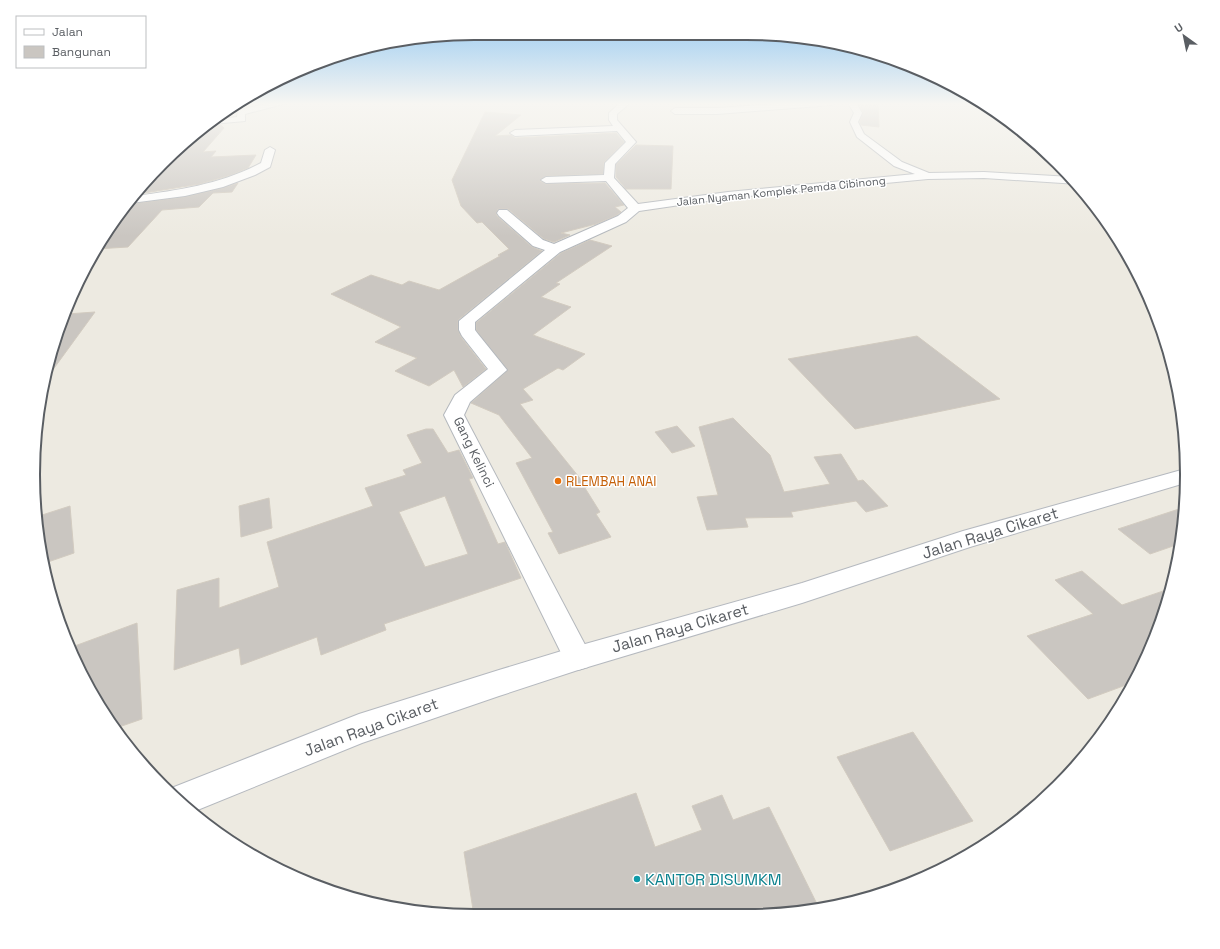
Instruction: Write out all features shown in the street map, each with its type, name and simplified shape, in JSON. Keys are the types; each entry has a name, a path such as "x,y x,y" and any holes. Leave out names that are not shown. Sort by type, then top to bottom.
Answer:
{"street":[{"path":"626,147 610,163 609,178 635,208"},
{"path":"876,147 898,164 928,176"},
{"path":"139,199 221,184 255,172 266,165 270,150"},
{"name":"Jalan Nyaman Komplek Pemda Cibinong","path":"635,208 728,195 928,176 984,175 1065,180"},
{"path":"546,180 609,178"},
{"name":"Gang Kelinci","path":"578,658 454,415 462,399 498,370 470,336 467,330 467,321 554,249 622,219 635,208"},
{"path":"503,213 538,244 554,249"},
{"name":"Jalan Raya Cikaret","path":"185,798 359,729 578,658 802,593 963,540 1180,477"}],"building":[{"path":"189,147 207,147 203,152 216,151 211,157 256,155 248,168 231,175 200,184 144,193 167,167"},
{"path":"468,147 619,147 604,162 603,174 546,176 540,181 546,184 605,183 624,205 615,207 621,212 617,215 596,224 561,233 570,235 554,242 544,239 508,209 498,209 496,214 498,217 532,247 542,251 458,320 458,330 461,337 486,369 463,387 454,370 429,386 395,371 417,358 375,342 401,327 331,294 371,275 402,285 409,281 439,290 500,256 498,255 509,249 482,222 477,223 461,206 452,180"},
{"path":"634,147 673,147 671,189 626,189 616,177 616,165"},
{"path":"238,183 232,192 213,193 199,207 162,210 128,247 103,249 135,203 185,197"},
{"path":"590,240 612,246 556,283 560,284 541,297 571,307 533,335 585,354 563,370 558,368 523,389 533,400 520,404 587,487 585,488 600,512 596,514 611,537 559,554 548,533 553,532 516,463 532,458 499,415 471,403 508,370 476,330 476,323 561,253"},
{"path":"95,312 53,369 63,335 71,314"},
{"path":"917,336 1000,399 855,429 788,359"},
{"path":"733,418 770,455 784,492 830,484 814,457 841,454 858,481 863,480 888,506 866,512 856,501 791,512 793,517 745,518 748,527 707,530 697,497 718,495 699,427"},
{"path":"677,426 695,446 672,453 655,432"},
{"path":"426,429 433,429 448,453 459,450 473,478 469,479 498,544 505,542 521,578 384,624 386,630 321,655 317,637 241,665 239,648 174,670 177,590 219,578 219,608 279,587 267,542 373,506 365,488 406,475 403,470 422,463 407,435","holes":["445,496 468,554 425,567 399,512"]},
{"path":"269,498 272,528 241,537 239,506"},
{"path":"70,506 74,553 49,562 42,515"},
{"path":"1178,509 1174,546 1150,554 1118,529"},
{"path":"1082,571 1122,605 1164,591 1147,641 1126,685 1088,699 1027,636 1093,614 1055,580"},
{"path":"137,623 142,719 121,726 98,692 75,646"},
{"path":"913,732 973,821 890,851 837,757"},
{"name":"KANTOR DISUMKM","path":"636,793 655,847 702,830 692,806 722,795 733,820 769,807 816,903 774,908 746,909 473,909 464,852"}],"place":[{"name":"RLEMBAH ANAI","path":"558,481"},
{"name":"KANTOR DISUMKM","path":"637,879"}]}
